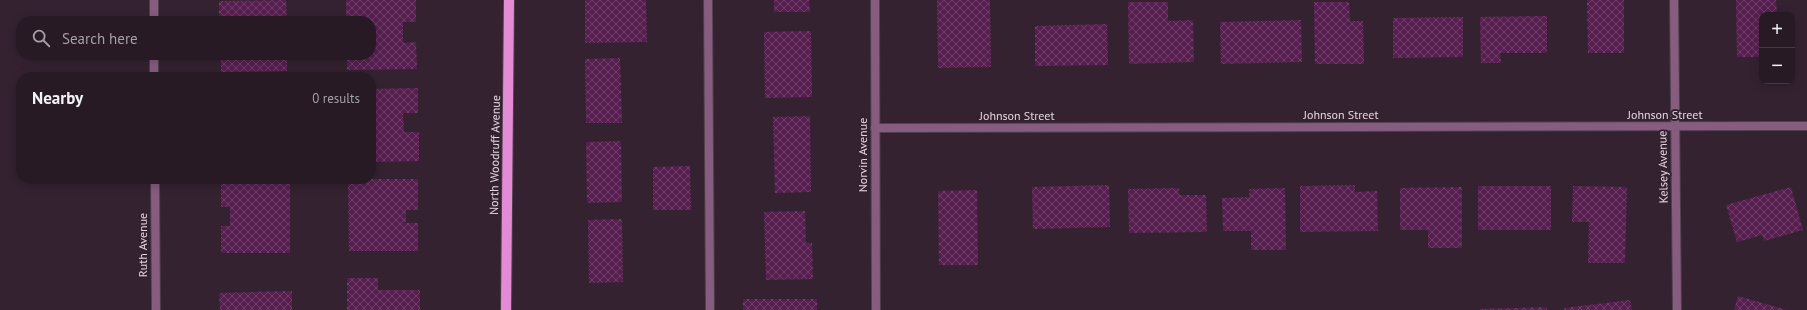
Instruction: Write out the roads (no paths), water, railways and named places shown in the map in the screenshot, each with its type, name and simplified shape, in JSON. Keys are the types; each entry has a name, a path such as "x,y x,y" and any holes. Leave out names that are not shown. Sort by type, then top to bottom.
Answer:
{"main road":[{"name":"North Woodruff Avenue","path":"506,310 509,0"}],"street":[{"path":"154,0 154,16"},
{"path":"708,0 710,310"},
{"name":"Norvin Avenue","path":"874,0 876,310"},
{"name":"Kelsey Avenue","path":"1674,0 1677,310"},
{"path":"154,60 154,72"},
{"name":"Johnson Street","path":"875,128 1807,126"},
{"name":"Ruth Avenue","path":"155,184 156,310"}]}
